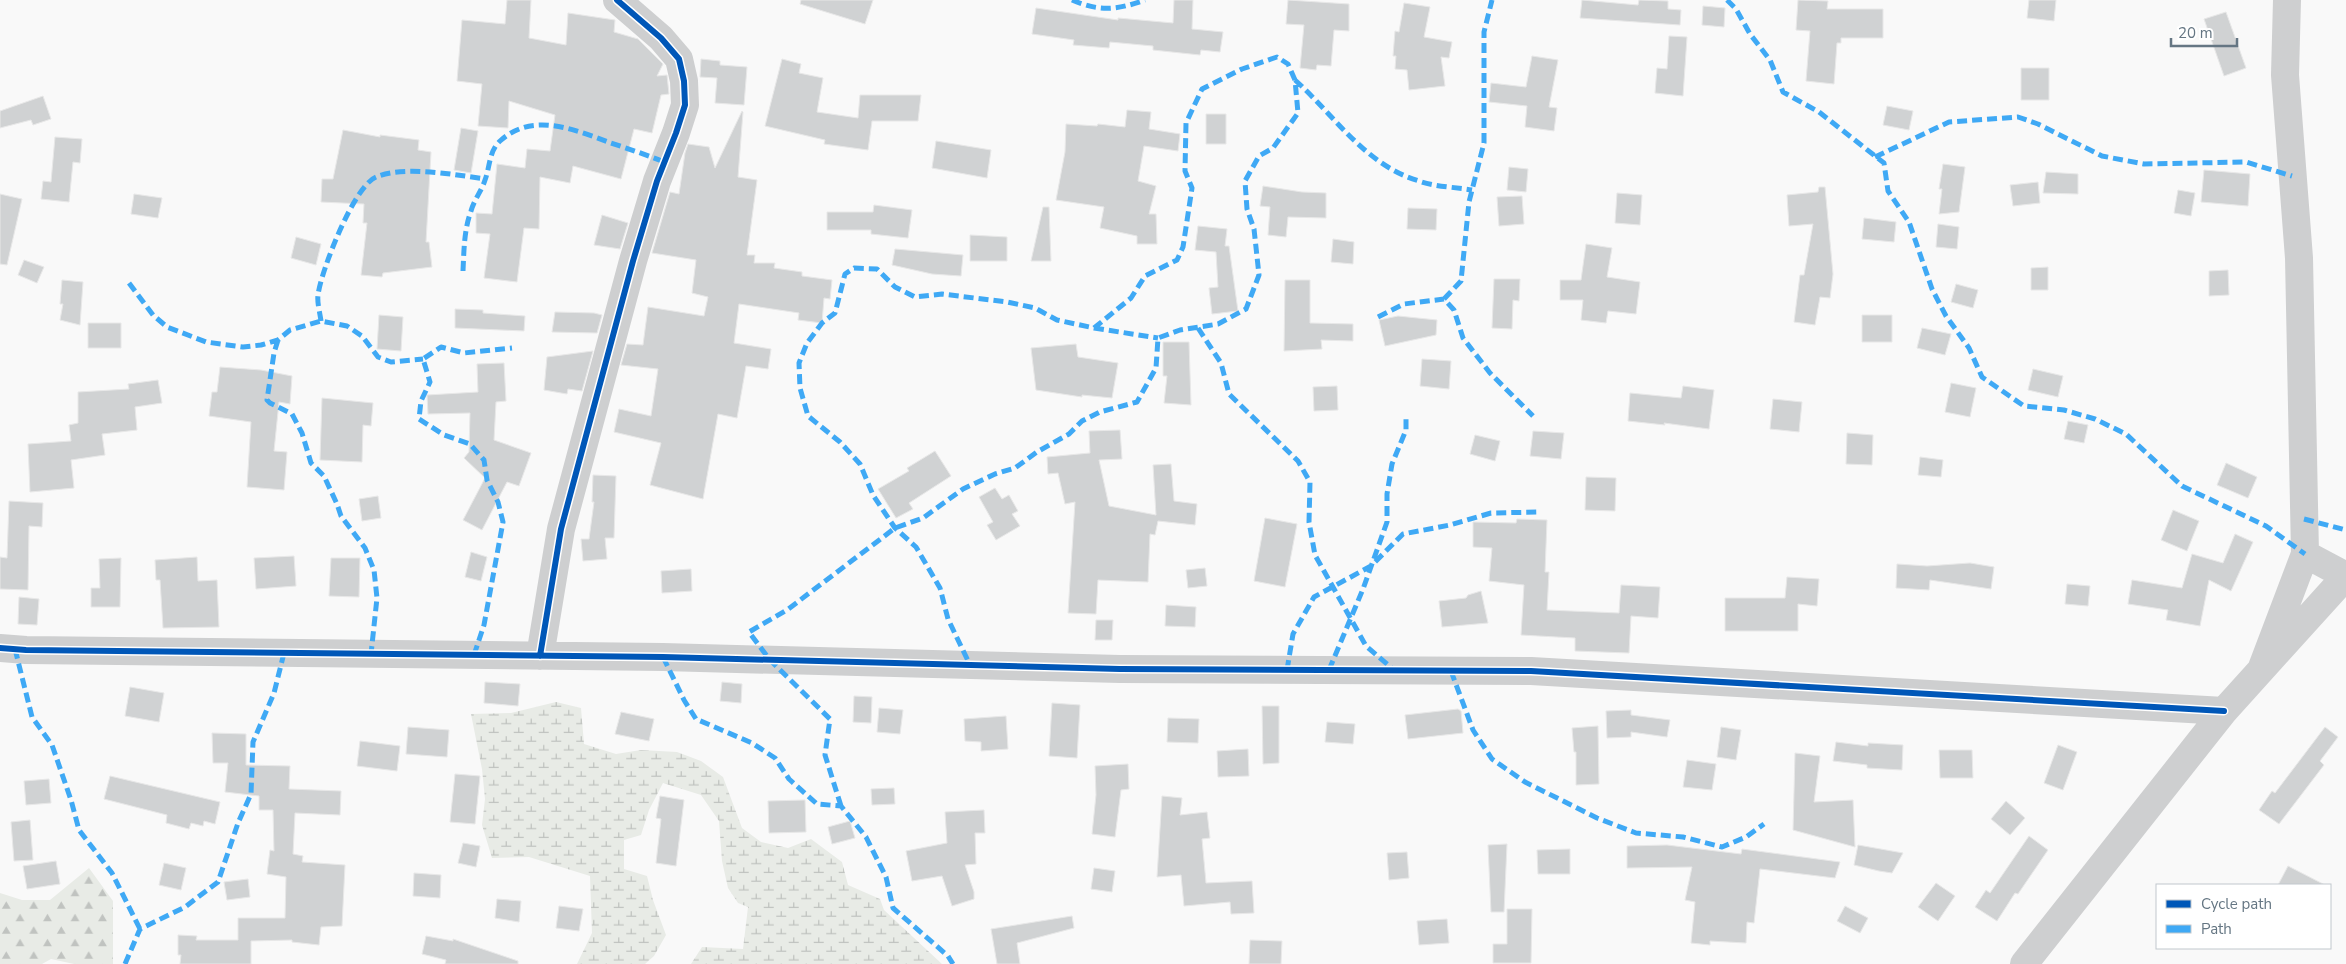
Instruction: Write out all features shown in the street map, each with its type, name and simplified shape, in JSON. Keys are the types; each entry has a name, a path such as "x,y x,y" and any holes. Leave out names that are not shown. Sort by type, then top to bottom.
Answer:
{"street":[{"path":"540,656 561,529 649,208 685,105 684,81 679,59 661,38 617,0"},
{"path":"2261,670 2305,554 2299,268 2285,75 2286,0"},
{"path":"2024,964 2224,711 2346,576 2305,554"},
{"path":"0,648 26,650 676,658 1120,669 1531,671 2224,711"}],"green space":[{"path":"556,702 581,708 584,744 616,754 641,750 677,752 701,761 723,777 742,828 761,842 788,848 811,839 842,862 848,885 880,899 884,910 942,964 691,964 702,947 743,949 748,907 738,903 728,888 722,861 719,821 701,795 663,783 649,810 641,835 624,840 624,869 647,876 653,900 666,935 654,956 645,964 577,964 592,933 590,876 529,857 492,858 482,825 485,799 482,769 471,714 511,713"},
{"path":"89,868 113,901 113,964 74,964 51,959 42,964 0,964 0,893 22,900 50,900"}],"building":[{"path":"507,0 531,0 529,38 566,45 568,13 615,20 614,32 638,39 663,64 657,76 667,75 669,94 661,95 652,133 634,129 621,179 573,166 570,183 540,177 539,229 524,228 517,282 484,278 490,234 476,233 476,213 492,214 497,164 525,168 527,149 550,151 555,115 509,101 508,128 478,126 482,84 457,81 462,20 505,24"},
{"path":"801,0 873,0 865,24 800,4"},
{"path":"1174,0 1193,0 1192,29 1223,32 1220,52 1201,50 1200,55 1153,50 1153,46 1110,42 1109,48 1073,45 1074,40 1032,34 1036,8 1118,20 1118,18 1173,23"},
{"path":"1288,0 1349,4 1349,31 1334,30 1331,66 1317,65 1316,70 1300,68 1304,25 1286,24"},
{"path":"1582,0 1638,5 1639,0 1668,1 1668,9 1681,10 1680,25 1580,18"},
{"path":"1798,0 1828,1 1827,9 1883,9 1883,38 1841,38 1841,43 1837,43 1834,84 1806,81 1810,31 1796,30"},
{"path":"2029,0 2056,0 2054,21 2027,18"},
{"path":"1404,3 1430,7 1424,37 1452,42 1449,58 1441,57 1445,86 1409,90 1407,70 1395,69 1396,56 1393,56 1395,31 1399,32"},
{"path":"1703,6 1725,8 1724,27 1702,25"},
{"path":"2226,12 2246,68 2224,76 2204,19"},
{"path":"1669,36 1687,37 1683,96 1655,93 1657,68 1667,69"},
{"path":"1532,56 1558,60 1549,107 1557,108 1554,131 1525,127 1527,106 1489,102 1491,83 1526,87"},
{"path":"701,59 720,61 720,65 747,67 744,105 715,103 717,78 700,77"},
{"path":"782,59 801,64 799,73 823,78 817,112 858,118 860,95 921,95 918,121 872,121 868,150 824,144 825,140 765,126"},
{"path":"2021,68 2049,68 2049,100 2021,100"},
{"path":"43,96 51,119 33,125 31,120 0,128 0,111"},
{"path":"1887,106 1913,111 1909,130 1883,125"},
{"path":"1127,110 1151,112 1149,129 1180,134 1178,151 1144,146 1138,181 1156,186 1149,214 1156,214 1157,244 1137,244 1137,236 1100,228 1104,207 1056,200 1065,152 1066,124 1097,126 1098,124 1125,127"},
{"path":"742,111 738,177 757,180 747,255 755,255 754,263 775,263 774,268 802,272 802,276 832,280 830,299 824,298 822,323 798,320 799,313 739,304 734,343 771,349 768,369 746,366 737,418 718,414 703,499 650,485 661,443 614,432 619,409 651,416 658,369 621,365 627,344 643,345 648,307 704,316 708,297 692,293 696,260 652,253 670,192 679,194 688,144 709,147 715,168"},
{"path":"1206,114 1226,114 1226,144 1206,144"},
{"path":"461,128 478,131 471,173 454,170"},
{"path":"343,130 380,137 380,135 419,140 418,150 431,152 426,242 429,242 432,267 383,273 382,277 361,275 367,223 363,223 364,204 321,202 322,179 333,179"},
{"path":"55,137 82,139 80,163 73,162 69,202 41,199 43,181 51,182"},
{"path":"936,141 991,150 987,178 932,168"},
{"path":"1943,164 1965,167 1959,212 1939,214 1942,189 1939,189"},
{"path":"1509,167 1528,169 1526,192 1507,190"},
{"path":"2204,170 2250,174 2248,206 2201,202"},
{"path":"2046,172 2078,174 2078,194 2043,193"},
{"path":"2038,182 2040,203 2013,206 2010,185"},
{"path":"1263,186 1302,192 1326,193 1326,218 1288,217 1286,237 1268,235 1270,207 1260,206"},
{"path":"1819,187 1825,187 1833,274 1830,298 1820,297 1815,325 1794,322 1800,275 1804,275 1813,224 1789,226 1787,195 1818,192"},
{"path":"2178,190 2195,193 2191,216 2174,213"},
{"path":"1617,193 1642,195 1640,225 1615,223"},
{"path":"0,194 22,199 7,265 0,264"},
{"path":"134,194 162,198 158,218 131,214"},
{"path":"1522,196 1524,224 1499,226 1497,197"},
{"path":"874,205 912,210 908,238 871,234 871,230 827,230 827,212 873,212"},
{"path":"1043,207 1049,207 1051,261 1031,261"},
{"path":"1408,208 1437,209 1436,230 1407,229"},
{"path":"602,215 628,223 620,249 594,245"},
{"path":"1864,218 1896,222 1894,242 1862,239"},
{"path":"1938,224 1959,227 1957,249 1936,247"},
{"path":"1198,226 1227,229 1225,246 1229,246 1238,311 1212,314 1209,288 1218,287 1216,252 1195,250"},
{"path":"970,235 1007,237 1007,261 970,261"},
{"path":"296,237 321,244 316,265 291,258"},
{"path":"1333,239 1354,242 1353,264 1331,262"},
{"path":"1586,244 1612,248 1607,277 1640,282 1636,314 1608,311 1606,323 1581,320 1583,300 1560,300 1560,280 1581,280"},
{"path":"895,249 963,255 961,276 932,274 892,265"},
{"path":"24,260 44,267 37,283 18,275"},
{"path":"2048,267 2048,290 2031,290 2031,268"},
{"path":"2228,270 2229,295 2209,296 2209,271"},
{"path":"1494,279 1520,279 1519,301 1513,300 1512,329 1492,328"},
{"path":"62,280 83,282 80,325 60,320 63,304 60,304"},
{"path":"1285,280 1310,280 1310,323 1353,324 1353,341 1321,340 1322,349 1284,351"},
{"path":"1956,284 1978,290 1973,308 1951,302"},
{"path":"455,309 483,310 483,313 525,316 524,331 455,328"},
{"path":"555,312 602,315 597,333 552,332"},
{"path":"379,315 403,317 401,351 377,349"},
{"path":"1862,315 1892,315 1892,342 1862,342"},
{"path":"1398,316 1437,320 1436,335 1385,346 1379,320"},
{"path":"88,323 121,323 121,348 88,348"},
{"path":"1922,328 1951,334 1945,355 1917,348"},
{"path":"1163,342 1189,342 1191,405 1164,403 1167,376 1163,376"},
{"path":"1076,344 1078,357 1118,363 1112,398 1082,395 1082,397 1036,390 1031,348"},
{"path":"593,351 582,391 568,389 567,394 544,390 547,357"},
{"path":"1422,359 1451,361 1449,389 1420,386"},
{"path":"504,363 506,401 496,402 494,440 531,453 519,486 507,482 482,530 463,520 485,478 464,458 469,452 470,413 428,414 427,395 478,392 477,364"},
{"path":"220,367 261,370 292,376 290,404 279,402 274,451 287,452 284,490 247,487 251,422 209,416 212,392 217,392"},
{"path":"2033,369 2063,376 2058,397 2028,390"},
{"path":"158,380 162,403 135,407 137,430 102,434 105,455 71,460 74,488 30,492 28,444 71,441 69,425 78,423 78,392 129,389 128,384"},
{"path":"1951,383 1976,388 1970,417 1945,412"},
{"path":"1337,386 1338,410 1314,411 1313,387"},
{"path":"1683,386 1714,390 1709,429 1664,423 1665,425 1628,421 1630,393 1681,398"},
{"path":"322,398 373,403 371,426 363,425 362,462 320,460"},
{"path":"1773,399 1802,402 1799,432 1770,429"},
{"path":"2068,421 2088,425 2084,443 2064,439"},
{"path":"1120,430 1122,459 1099,460 1109,506 1156,515 1153,465 1171,464 1174,501 1197,504 1195,525 1158,521 1155,535 1150,534 1148,582 1098,580 1096,614 1068,613 1075,502 1065,504 1058,473 1048,474 1047,457 1090,453 1089,431"},
{"path":"1533,431 1564,433 1561,459 1530,456"},
{"path":"1847,433 1873,435 1872,465 1846,464"},
{"path":"1475,435 1500,441 1495,461 1470,454"},
{"path":"935,451 951,476 909,503 913,509 896,518 878,489 909,471 907,468"},
{"path":"1920,457 1943,460 1941,477 1918,475"},
{"path":"2226,463 2257,477 2248,498 2217,485"},
{"path":"593,475 616,476 614,538 605,538 607,559 583,561 581,539 589,539 594,502 592,502"},
{"path":"1586,477 1616,478 1615,511 1585,510"},
{"path":"995,488 1002,499 1009,495 1018,511 1012,514 1020,526 996,540 987,525 993,522 979,497"},
{"path":"378,496 381,518 362,521 359,499"},
{"path":"9,501 43,503 42,527 29,526 28,590 0,589 0,557 7,558"},
{"path":"2173,510 2199,521 2187,551 2161,540"},
{"path":"1265,518 1297,524 1285,587 1254,581"},
{"path":"1517,519 1547,520 1545,572 1549,572 1547,610 1619,613 1621,585 1660,587 1658,618 1631,616 1629,653 1575,651 1575,638 1521,635 1524,585 1489,581 1492,548 1473,547 1473,522 1516,523"},
{"path":"2235,534 2253,542 2231,591 2209,580 2200,626 2166,620 2168,610 2128,604 2132,580 2182,588 2192,554 2223,563"},
{"path":"471,552 487,557 481,581 465,577"},
{"path":"294,556 296,586 256,589 254,558"},
{"path":"197,557 198,581 217,580 219,627 163,628 160,580 156,580 155,560"},
{"path":"121,558 120,607 91,607 91,588 100,588 99,559"},
{"path":"331,558 360,558 359,597 329,596"},
{"path":"1970,563 1994,567 1991,589 1930,580 1929,590 1896,588 1897,564 1927,566"},
{"path":"1205,568 1207,586 1188,588 1186,570"},
{"path":"691,569 692,591 662,593 661,571"},
{"path":"1787,577 1819,579 1817,606 1798,604 1798,631 1725,631 1725,598 1785,598"},
{"path":"2067,584 2090,586 2088,606 2065,604"},
{"path":"1481,591 1488,623 1442,627 1439,601 1466,598 1468,595"},
{"path":"19,597 39,599 37,625 18,624"},
{"path":"1166,605 1196,607 1195,627 1165,626"},
{"path":"1096,620 1113,620 1112,640 1095,640"},
{"path":"485,682 520,684 518,706 484,703"},
{"path":"722,682 742,684 741,703 720,701"},
{"path":"130,687 164,693 159,722 125,716"},
{"path":"854,696 872,697 871,723 853,722"},
{"path":"1052,703 1080,705 1077,758 1049,756"},
{"path":"1262,706 1279,706 1279,763 1263,764"},
{"path":"879,708 903,710 900,734 877,732"},
{"path":"1458,709 1461,711 1463,733 1408,739 1405,715"},
{"path":"1631,710 1631,715 1670,720 1667,737 1631,732 1631,737 1607,738 1606,711"},
{"path":"621,712 654,719 649,741 615,734"},
{"path":"1006,716 1008,749 981,751 981,742 965,741 964,719"},
{"path":"1168,718 1199,719 1198,743 1167,742"},
{"path":"1327,722 1355,724 1353,744 1325,742"},
{"path":"1598,726 1599,784 1576,785 1576,752 1574,752 1572,728"},
{"path":"408,727 449,730 447,757 406,754"},
{"path":"1721,727 1741,730 1736,760 1717,757"},
{"path":"2325,727 2338,737 2320,761 2324,765 2279,824 2259,810 2272,791 2275,793"},
{"path":"212,733 246,734 246,765 290,766 289,789 341,791 340,815 295,813 293,854 303,856 302,862 345,865 342,926 321,927 319,945 292,942 292,940 251,941 251,964 180,964 181,955 178,955 178,935 197,936 196,940 238,940 238,918 285,918 286,877 267,874 270,850 274,851 273,810 259,810 259,796 225,792 228,763 213,763"},
{"path":"360,741 400,746 397,771 357,766"},
{"path":"1836,742 1868,746 1868,743 1903,745 1902,770 1867,768 1867,765 1833,761"},
{"path":"2058,745 2077,752 2063,790 2044,783"},
{"path":"1248,749 1249,776 1218,777 1217,751"},
{"path":"1939,750 1972,750 1973,778 1940,778"},
{"path":"1795,753 1820,756 1814,802 1853,800 1855,847 1793,830"},
{"path":"1687,760 1716,764 1712,790 1683,787"},
{"path":"1128,764 1129,789 1121,790 1115,837 1092,834 1096,795 1095,766"},
{"path":"455,774 480,776 475,824 450,822"},
{"path":"110,776 220,802 215,824 204,821 203,826 191,823 189,829 166,823 167,815 104,799"},
{"path":"49,779 51,803 26,805 24,781"},
{"path":"894,788 895,804 872,805 871,789"},
{"path":"660,796 684,800 676,866 656,863 661,819 656,818"},
{"path":"1162,796 1182,798 1180,815 1207,812 1210,838 1202,839 1206,883 1252,881 1254,913 1231,914 1230,902 1184,906 1181,875 1157,877"},
{"path":"805,800 806,832 769,833 768,801"},
{"path":"2006,801 2025,818 2010,835 1991,819"},
{"path":"984,810 985,833 975,833 976,864 965,865 974,892 974,899 952,906 942,876 912,881 906,851 947,843 945,812"},
{"path":"30,820 33,860 14,861 11,822"},
{"path":"850,821 855,838 832,844 828,827"},
{"path":"2029,836 2048,850 2018,894 2015,893 1997,921 1975,907 1986,890 1990,893"},
{"path":"463,843 480,846 476,867 458,863"},
{"path":"1507,844 1504,912 1491,912 1488,845"},
{"path":"1667,845 1741,854 1742,849 1840,862 1835,878 1760,869 1754,923 1747,922 1746,943 1710,941 1710,945 1691,943 1695,902 1685,900 1692,867 1627,868 1627,846"},
{"path":"1858,845 1903,853 1892,873 1879,871 1854,865"},
{"path":"1570,849 1570,874 1538,874 1537,850"},
{"path":"1407,852 1409,878 1389,880 1387,853"},
{"path":"56,861 60,884 27,889 23,866"},
{"path":"164,863 186,868 181,890 159,885"},
{"path":"2288,866 2323,884 2279,884"},
{"path":"1094,868 1115,871 1112,892 1091,889"},
{"path":"414,873 441,875 440,898 413,896"},
{"path":"248,879 250,897 227,900 224,882"},
{"path":"1936,883 1955,896 1938,921 1918,907"},
{"path":"497,899 521,901 519,922 495,918"},
{"path":"559,906 583,909 579,931 556,928"},
{"path":"1845,906 1868,918 1860,933 1837,921"},
{"path":"1507,909 1532,909 1531,963 1493,963 1493,944 1507,944"},
{"path":"1072,916 1074,928 1017,943 1020,964 997,964 991,929"},
{"path":"1447,919 1449,943 1419,945 1417,921"},
{"path":"426,936 453,941 453,939 518,961 518,964 445,964 446,960 422,954"},
{"path":"1250,940 1282,941 1281,964 1249,964"}],"marked path":[{"path":"1072,0 1100,8 1117,8 1145,0"},
{"path":"1444,299 1461,281 1469,202 1484,143 1484,32 1492,0"},
{"path":"1727,0 1736,9 1750,34 1770,60 1783,92 1819,112 1884,163 1888,191 1909,222 1932,289 1946,316 1969,348 1982,377 2024,406 2064,410 2095,419 2126,434 2182,486 2266,526 2305,554"},
{"path":"841,806 825,755 830,719 770,660 749,632 787,610 895,528 923,518 963,489 995,474 1015,468 1037,452 1069,434 1082,421 1100,412 1137,402 1156,368 1158,338 1180,330 1218,324 1246,309 1259,275 1254,229 1247,209 1245,181 1259,156 1273,148 1298,113 1295,80 1288,64 1277,57 1242,69 1202,89 1186,123 1185,171 1192,188 1183,247 1177,260 1145,276 1131,298 1094,328 1057,320 1035,308 1007,302 942,294 915,297 895,287 877,269 854,268 845,274 835,313 822,323 807,343 799,363 800,388 808,416 840,442 860,464 873,495 895,528 916,547 940,588 948,619 970,665"},
{"path":"1295,80 1352,138 1382,164 1400,174 1425,183 1472,190"},
{"path":"1875,157 1949,122 2018,117 2038,124 2102,156 2144,164 2246,162 2292,176"},
{"path":"463,271 466,233 472,207 484,184 490,159 496,145 513,132 526,127 554,126 583,133 664,162"},
{"path":"321,321 318,295 325,268 340,230 358,196 367,184 376,177 387,173 415,171 486,179"},
{"path":"129,283 153,315 167,327 206,342 243,347 261,345 278,340 290,330 321,321 347,326 362,336 378,357 391,362 423,359"},
{"path":"1378,317 1404,304 1444,299 1454,310 1463,338 1490,373 1533,416"},
{"path":"1094,328 1158,338"},
{"path":"1198,328 1221,363 1229,394 1298,461 1310,482 1309,522 1315,555 1366,646 1394,670"},
{"path":"278,340 274,353 267,400 292,414 302,433 311,463 324,476 341,516 365,548 374,570 377,598 371,654"},
{"path":"474,655 484,625 503,522 498,502 487,480 484,460 470,444 444,435 419,419 421,401 430,382 423,359 441,347 464,353 512,348"},
{"path":"1329,670 1363,589 1387,522 1387,494 1392,464 1406,430 1406,418"},
{"path":"1287,670 1293,634 1314,597 1371,566 1403,534 1450,525 1491,513 1541,512"},
{"path":"2304,519 2346,530"},
{"path":"15,649 32,717 52,745 79,830 112,873 140,929"},
{"path":"125,964 140,929 185,907 218,882 238,823 251,794 253,742 274,693 284,653"},
{"path":"663,657 684,700 696,719 752,743 775,758 789,779 817,804 841,806 866,837 886,877 893,908 948,956 953,964"},
{"path":"1451,671 1473,730 1492,759 1525,782 1597,818 1636,833 1683,837 1722,847 1746,837 1764,824"}],"cycle path":[{"path":"540,656 561,529 633,261 657,181 685,105 684,81 679,59 661,38 617,0"},
{"path":"0,648 26,650 663,657 1120,669 1531,671 2224,711"}]}
